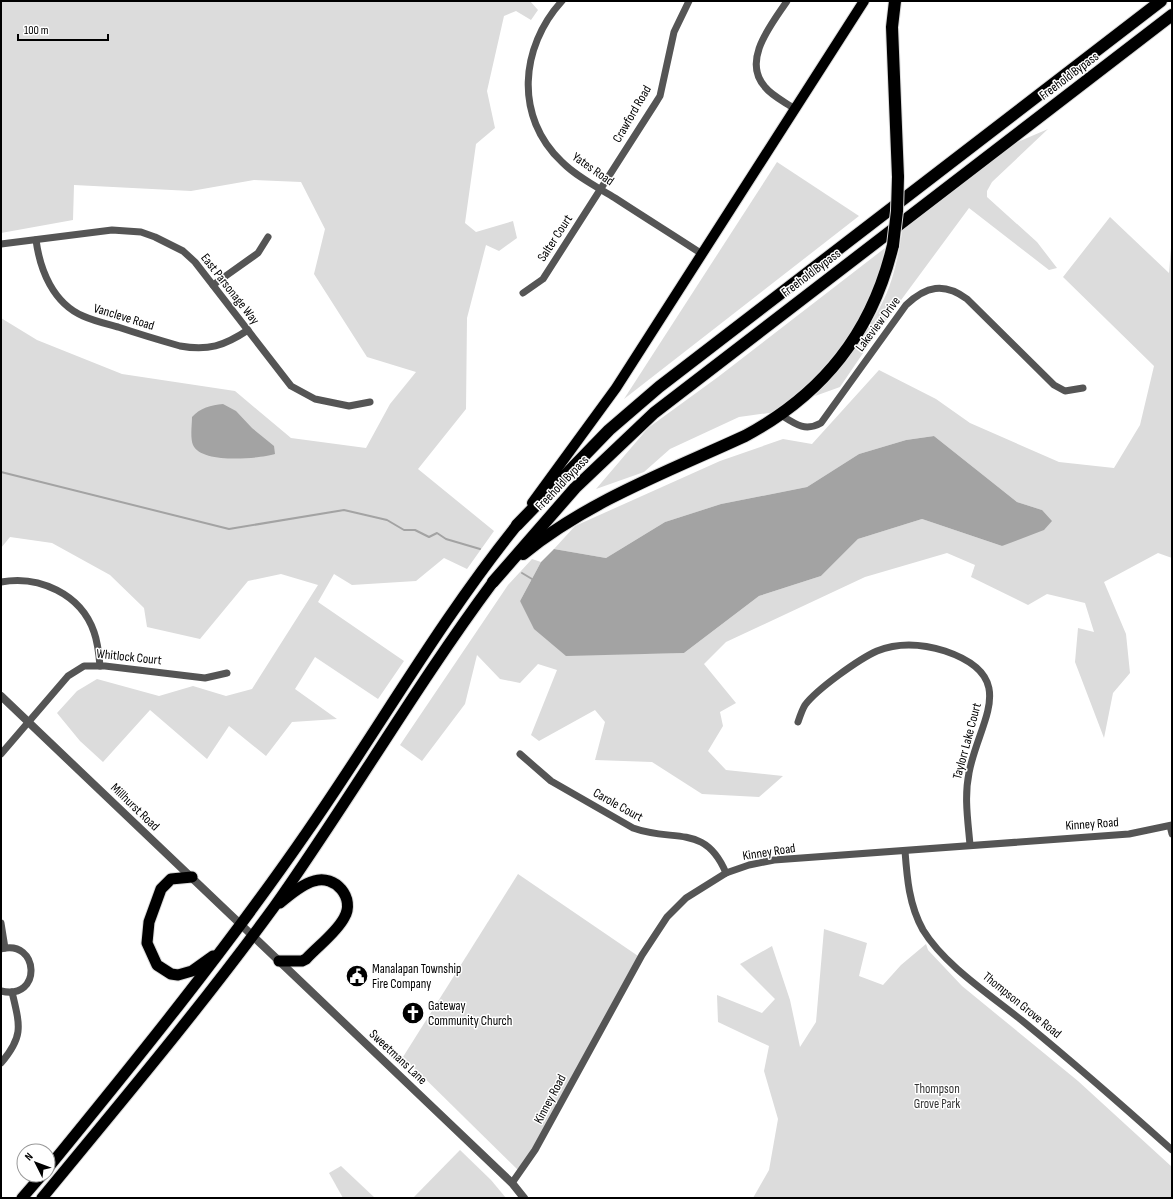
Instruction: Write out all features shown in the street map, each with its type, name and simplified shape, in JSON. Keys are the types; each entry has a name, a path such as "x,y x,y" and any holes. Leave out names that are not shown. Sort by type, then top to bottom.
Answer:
{"highway":[{"path":"42,1198 159,1057 273,908 344,804 438,660 493,582 524,553 580,513 745,436 781,415 822,380 852,342 875,302 884,278 893,245 897,212 898,177 892,27 895,1"},
{"name":"Freehold Bypass","path":"517,525 598,441 659,387 1162,1"},
{"name":"Freehold Bypass","path":"493,582 575,488 654,413 1172,15"},
{"path":"56,1158 179,1007 241,925 327,803 462,598 517,525"},
{"path":"192,877 171,879 161,889 148,932 147,943 151,954 162,970 178,975 196,969 224,948"},
{"path":"273,908 302,887 312,881 319,880 329,881 338,885 345,894 348,904 346,915 340,924 306,959 302,961 279,961"},
{"path":"22,1198 35,1183"}],"main road":[{"path":"517,525 616,388 864,1"}],"street":[{"name":"Yates Road","path":"562,1 538,35 528,74 529,99 535,122 544,140 562,162 600,189 702,254"},
{"name":"Crawford Road","path":"600,189 660,96 674,32 689,1"},
{"path":"787,1 763,38 758,51 756,63 759,79 765,88 795,109"},
{"name":"Salter Court","path":"523,294 543,279 600,189"},
{"name":"East Parsonage Way","path":"1,244 112,230 141,232 155,237 183,251 195,262 291,386 315,399 349,406 370,402"},
{"path":"213,285 258,253 268,237"},
{"name":"Vancleve Road","path":"36,240 38,260 44,276 53,291 66,304 82,316 194,349 230,342 248,330"},
{"name":"Lakeview Drive","path":"781,415 803,427 813,428 821,423 906,305 915,296 928,290 943,287 957,292 967,299 1054,385 1065,391 1083,388"},
{"path":"1,582 23,580 49,585 70,598 86,615 94,631 99,648 100,666"},
{"name":"Taylorr Lake Court","path":"798,722 804,708 812,698 858,661 883,649 903,645 925,646 949,652 971,663 980,672 987,684 990,705 987,720 972,761 968,780 967,801 970,845"},
{"name":"Whitlock Court","path":"1,754 68,676 84,666 100,666 205,678 227,673"},
{"name":"Millhurst Road","path":"1,696 252,936"},
{"name":"Carole Court","path":"520,754 551,781 633,828 703,842 718,855 726,873"},
{"path":"1171,825 1172,834"},
{"name":"Kinney Road","path":"512,1183 543,1136 627,981 659,927 686,898 726,873 749,865 774,860 1129,834 1171,825"},
{"name":"Thompson Grove Road","path":"905,851 908,884 914,908 922,928 940,954 1059,1051 1172,1150"},
{"path":"1,924 3,949 14,948 20,950 26,955 32,968 29,982 23,988 12,992 1,991"},
{"name":"Sweetmans Lane","path":"252,936 512,1183 524,1198"},
{"path":"1,1064 16,1042 19,1032 18,1017 12,992"}],"green space":[{"path":"1,1 530,1 538,10 531,20 516,11 504,16 487,91 495,128 476,144 465,223 476,232 513,221 517,238 499,251 486,245 467,318 466,409 418,469 494,531 467,569 444,558 416,581 352,585 334,574 318,602 404,661 378,699 315,657 295,689 337,719 292,722 266,756 229,726 207,759 150,710 103,762 80,741 57,713 77,691 97,679 159,696 193,686 226,696 252,689 318,585 281,574 248,581 200,639 147,627 144,608 110,575 52,543 10,537 1,548 1,318 37,340 122,374 235,391 291,438 366,448 390,404 416,372 367,357 314,274 325,229 301,182 254,180 191,191 74,185 73,220 1,233"},
{"path":"1048,129 992,182 987,191 987,197 1037,242 1057,268 1049,270 969,208 876,334 840,387 815,396 859,341 886,296 898,256 903,226 1013,144"},
{"path":"777,162 859,216 624,399"},
{"path":"1110,217 1169,273 1172,235 1172,558 1158,553 1104,582 1126,634 1130,673 1113,693 1104,738 1075,662 1078,628 1094,632 1085,603 1047,594 1028,605 971,577 975,565 947,553 865,577 726,642 704,664 736,703 720,712 723,726 708,751 726,770 783,776 759,797 702,794 652,762 595,760 605,722 595,710 539,741 531,735 557,670 538,664 520,683 500,679 477,655 465,704 422,761 400,745 508,585 532,559 541,562 520,601 566,655 684,653 759,596 821,576 858,539 922,519 1002,546 1042,510 1017,502 934,436 906,440 859,454 807,487 721,504 665,522 606,558 554,549 575,526 720,461 783,439 812,444 879,370 936,399 970,423 1059,462 1114,468 1140,425 1154,366 1063,277"},
{"path":"885,248 879,273 855,330 813,380 776,412 739,417 670,449 644,472 596,489 648,428 718,377"},
{"path":"518,874 641,958 520,1172 403,1057"},
{"name":"Thompson Grove Park","path":"824,929 867,943 859,976 883,985 901,965 926,944 928,950 962,986 1078,1081 1172,1167 1172,1198 753,1198 769,1170 778,1119 764,1071 769,1046 718,1022 717,995 762,1013 775,999 740,964 772,946 790,1000 800,1047 816,1022"},
{"path":"460,1150 491,1180 506,1198 413,1198"},
{"path":"341,1166 375,1198 343,1198 329,1173"}],"shaded area":[{"path":"223,404 236,411 252,428 274,446 275,454 244,458 218,458 198,451 192,442 192,417 199,411 206,408"},
{"path":"934,436 1017,502 1042,510 1052,521 1044,530 1002,546 922,519 858,539 821,576 759,596 684,653 566,656 534,629 520,601 541,562 554,549 606,558 665,522 721,504 807,487 859,454 906,440"}],"waterway":[{"path":"1,472 229,529 344,510 387,520 404,530 415,530 429,537 437,533 446,539 480,549"},
{"path":"522,573 532,579"}],"place":[{"name":"Manalapan Township Fire Company","path":"357,976"},
{"name":"Gateway Community Church","path":"413,1013"}]}
